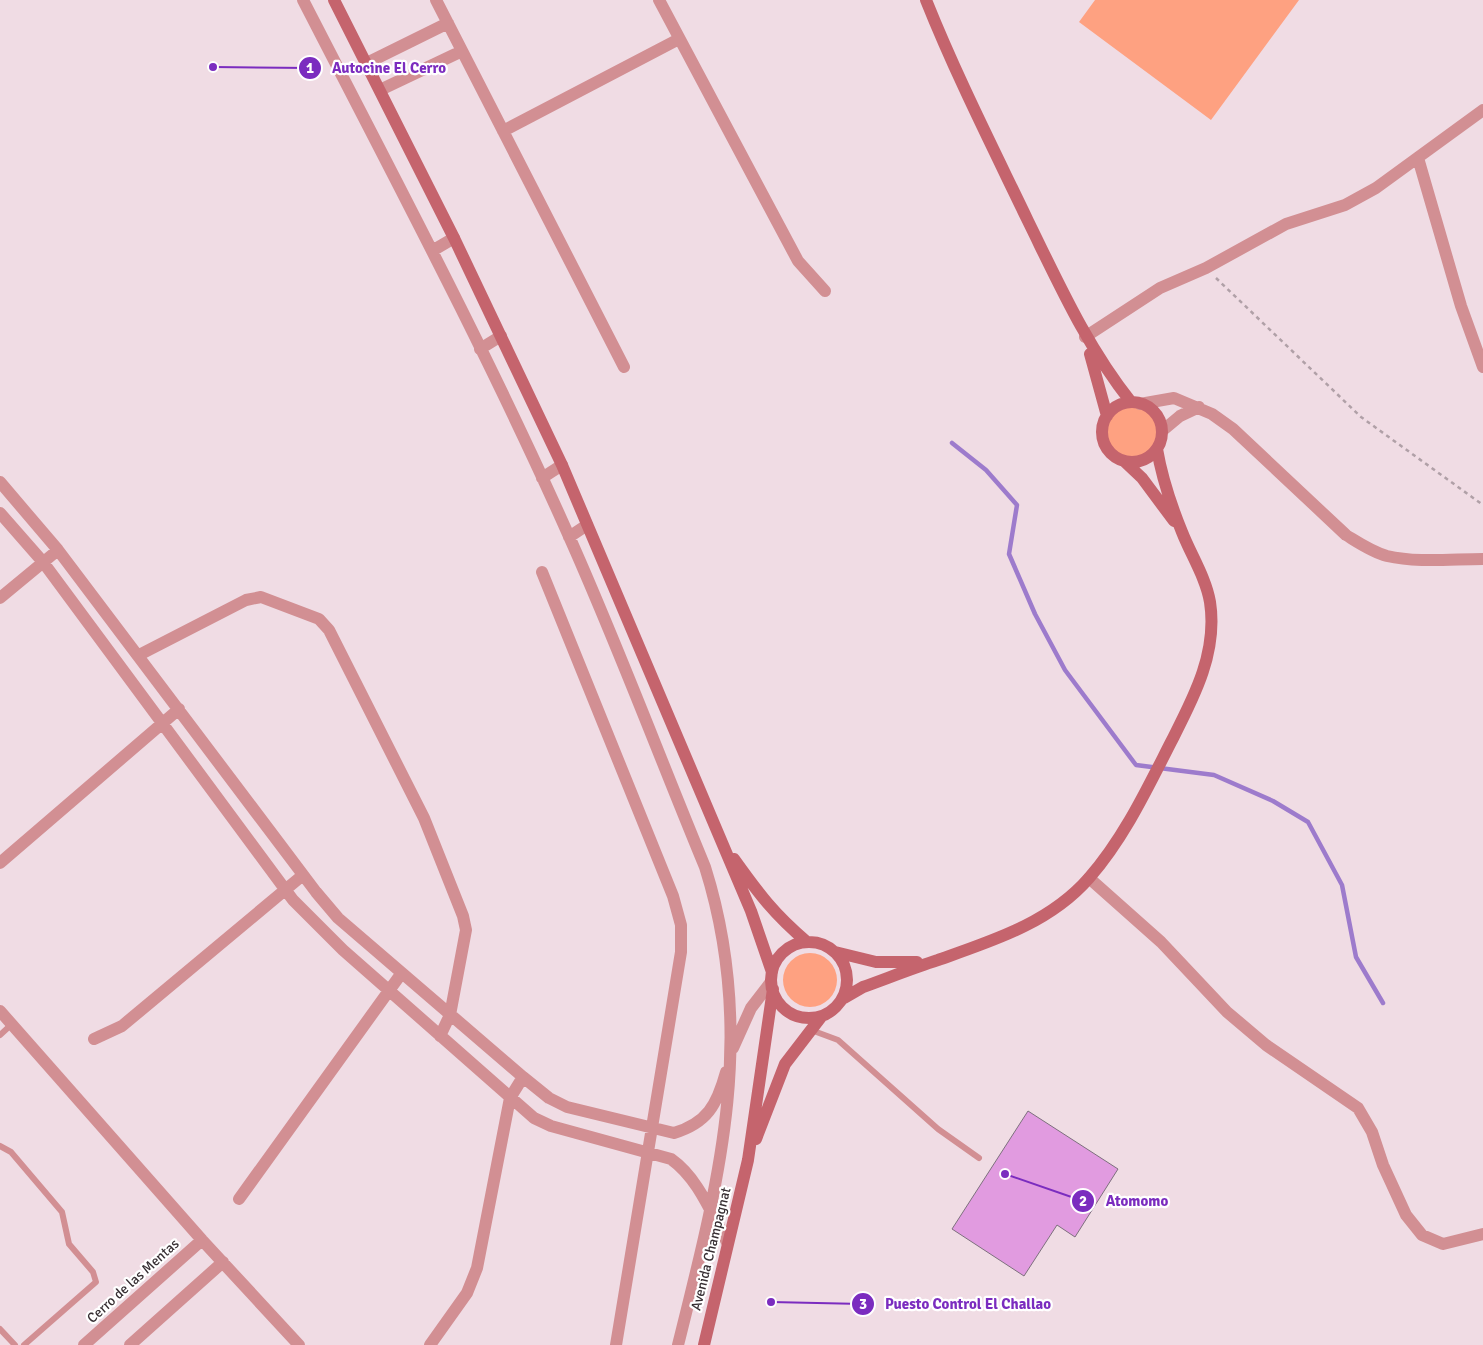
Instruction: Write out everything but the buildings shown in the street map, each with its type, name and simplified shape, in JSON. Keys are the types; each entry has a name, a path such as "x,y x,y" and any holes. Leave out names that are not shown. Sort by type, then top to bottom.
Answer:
{"main road":[{"path":"334,0 454,238 562,465 750,911 777,1001 792,1015 801,1018 821,1017 834,1010 844,998 863,987 970,950 1023,928 1058,906 1089,878 1140,803 1187,712 1208,657 1211,635 1210,602 1199,568 1183,533 1163,480 1157,449 1162,431 1155,414 1135,403 1113,380 1085,337 959,79 926,0"},
{"path":"1085,337 1107,416 1102,434 1104,443 1108,451 1124,461 1142,478 1183,533"},
{"path":"1107,416 1121,404 1135,403"},
{"path":"1124,461 1142,461 1157,449"},
{"path":"718,836 764,902 807,942"},
{"path":"772,981 780,954 797,944 807,942 827,946 835,952 846,968 847,989 844,998"},
{"path":"835,952 876,962 902,963 940,959"},
{"name":"Avenida Champagnat","path":"748,1160 772,981"},
{"name":"Avenida Champagnat","path":"704,1345 748,1160 785,1064 821,1017"}],"street":[{"path":"303,0 432,251 542,478 569,537 705,867 716,902 724,940 732,1051 727,1121 711,1213 678,1345"},
{"path":"436,0 624,367"},
{"path":"659,0 798,261 825,291"},
{"path":"366,62 448,23"},
{"path":"503,131 679,39"},
{"path":"380,90 462,51"},
{"path":"1085,337 1146,296 1206,268 1286,224 1345,204 1376,188 1483,110"},
{"path":"1418,158 1462,306 1483,367"},
{"path":"432,251 454,238"},
{"path":"480,349 501,336"},
{"path":"1135,403 1174,398 1199,407 1233,429 1346,535 1364,547 1386,556 1410,559 1483,559"},
{"path":"1162,431 1180,416 1199,407"},
{"path":"542,478 562,465"},
{"path":"0,482 58,550 303,875 338,918 401,974 549,1098 567,1107 674,1133 689,1128 706,1116 722,1085 732,1051 751,1008 772,981"},
{"path":"0,513 43,562 286,890 343,950 534,1118 551,1126 671,1159 684,1168 727,1242"},
{"path":"569,537 587,525"},
{"path":"0,598 58,550"},
{"path":"542,572 673,896 681,925 681,952 616,1345"},
{"path":"139,656 246,600 261,597 319,620 329,630 424,818 463,916 466,930 450,1015 440,1036"},
{"path":"0,863 179,709"},
{"path":"94,1039 122,1026 303,875"},
{"path":"1089,878 1161,942 1227,1012 1266,1045 1358,1108 1372,1132 1383,1164 1406,1215 1422,1235 1443,1244 1483,1234"},
{"path":"239,1199 390,992 401,974"},
{"path":"1,1012 202,1240 299,1345"},
{"path":"430,1345 467,1293 477,1268 510,1098 523,1077"},
{"name":"Cerro de las Mentas","path":"84,1345 202,1240"},
{"path":"130,1345 223,1262"}],"lane":[{"path":"0,1036 12,1024"},
{"path":"811,1030 838,1040 938,1129 979,1158"},
{"path":"0,1146 11,1152 62,1212 70,1244 93,1272 96,1282 24,1345"},
{"path":"0,1329 15,1345"}],"path":[{"path":"1206,268 1361,417 1483,505"}],"shaded area":[{"path":"1095,0 1299,0 1211,120 1079,22"},
{"path":"1132,407 1146,411 1154,419 1158,433 1154,447 1146,455 1132,459 1118,455 1110,447 1106,433 1110,419 1118,411"},
{"path":"805,953 815,953 825,957 833,965 837,980 833,995 825,1003 815,1007 805,1007 795,1003 787,995 783,985 783,975 787,965 795,957"}],"waterway":[{"path":"952,443 986,470 1017,505 1009,554 1035,614 1065,670 1136,765 1214,775 1273,801 1308,822 1342,885 1356,957 1383,1003"}],"place":[{"name":"Autocine El Cerro","path":"213,67"},
{"name":"Atomomo","path":"1005,1174"},
{"name":"Puesto Control El Challao","path":"771,1302"}]}
